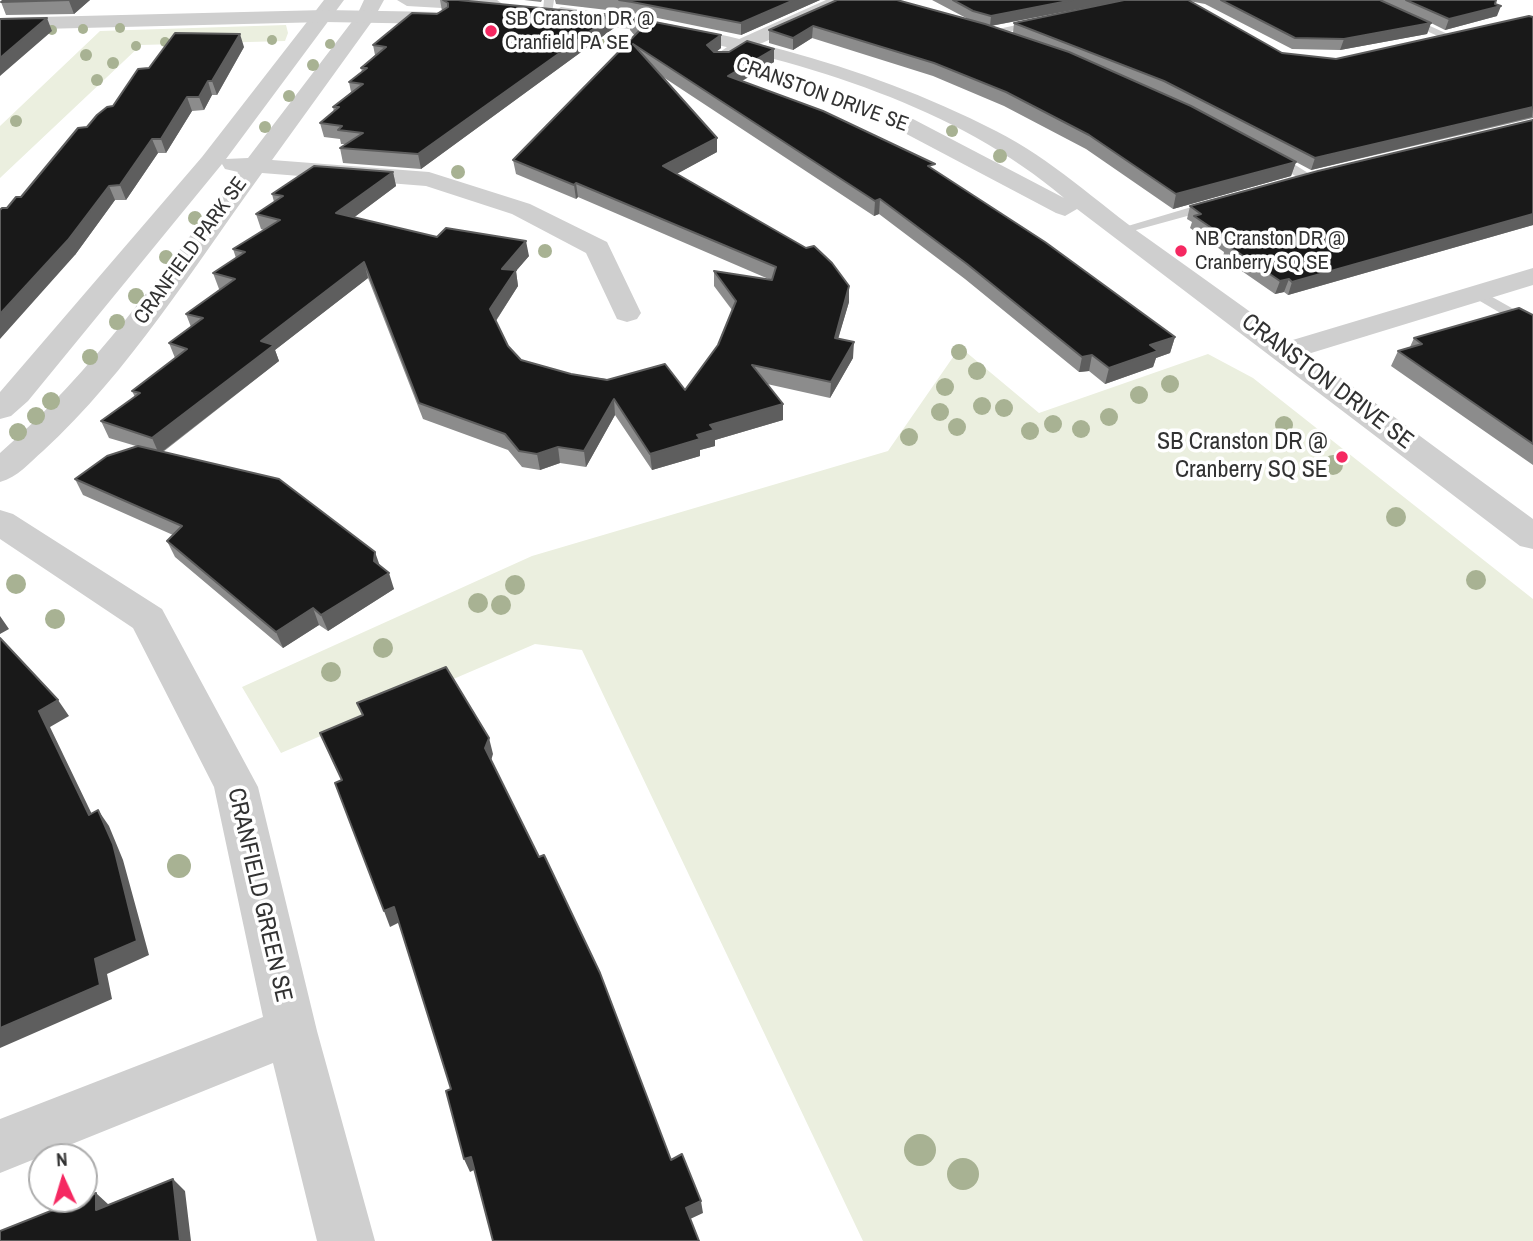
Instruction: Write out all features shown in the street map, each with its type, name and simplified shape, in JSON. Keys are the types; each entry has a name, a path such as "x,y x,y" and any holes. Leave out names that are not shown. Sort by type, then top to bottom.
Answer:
{"street":[{"path":"0,7 284,0"},
{"name":"CRANSTON DRIVE SE","path":"407,0 519,16 721,59 780,77"},
{"path":"721,59 744,44 842,0"},
{"name":"CRANSTON DRIVE SE","path":"0,24 330,8 519,16 548,6 744,44 913,99 979,130 1049,173 1118,231 1287,351 1533,537"},
{"name":"CRANFIELD PARK SE","path":"0,410 17,394 211,162 330,8"},
{"name":"CRANFIELD PARK SE","path":"0,471 54,423 125,341 370,8"},
{"path":"1408,45 1471,30"},
{"name":"CRANSTON DRIVE SE","path":"883,114 940,140 1023,189 1118,231"},
{"path":"211,162 429,179 521,209 597,248 627,313"},
{"path":"1287,351 1533,276"},
{"name":"CRANFIELD GREEN SE","path":"0,523 148,620 236,787 291,1031 346,1241"},
{"name":"CRANFIELD GREEN SE","path":"0,1146 291,1031"}],"lane":[{"path":"1364,0 1446,36"},
{"path":"990,33 1054,20"},
{"path":"976,29 1011,40"},
{"path":"1254,146 1316,177 1283,186"},
{"path":"1118,231 1231,200"},
{"path":"1478,294 1533,327"}],"green space":[{"path":"286,25 288,33 285,41 141,45 0,178 0,126 100,31"},
{"path":"960,347 1039,413 1208,354 1253,378 1533,599 1533,1241 863,1241 582,650 535,644 281,753 242,687 532,556 888,451"}],"building":[{"path":"4,0 70,0 1,2"},
{"path":"443,0 613,15 418,154 340,148 363,133 338,130 342,126 320,123 339,107 333,107 363,84 349,82 367,68 361,68 386,47 373,45 412,13 437,14 448,7 448,3"},
{"path":"619,0 794,0 741,23"},
{"path":"837,0 897,0 985,24 1069,52 1191,106 1296,162 1176,194 1089,135 1006,92 934,63 813,26 793,38 769,30"},
{"path":"953,0 1073,0 991,16 973,11"},
{"path":"1124,0 1188,0 1282,53 1336,59 1533,17 1533,107 1315,158 1164,81 1014,23"},
{"path":"1221,0 1380,0 1431,23 1344,39 1295,38"},
{"path":"1406,0 1496,0 1495,4 1501,6 1449,19"},
{"path":"629,17 721,35 707,45 714,52 729,52 747,41 774,49 728,76 823,111 935,164 928,166 1045,242 1175,337 1150,345 1158,351 1109,368 1092,355 1082,357 967,264 880,199 875,201 633,44 717,138 663,166 806,248 814,246 832,263 849,286 835,338 854,342 831,382 752,365 783,404 710,425 714,430 697,435 700,439 650,454 614,399 584,451 558,447 537,454 519,451 505,434 419,403 364,262 261,341 274,345 152,438 101,421 140,393 132,391 187,349 169,343 203,318 186,314 235,279 213,273 245,252 233,249 280,220 256,214 283,196 272,194 314,166 393,172 336,213 437,237 446,228 526,241 502,269 516,270 490,309 508,346 521,360 571,374 607,380 665,364 685,390 718,345 736,301 714,271 772,280 776,267 576,183 574,185 513,160 640,30"},
{"path":"47,18 0,58 0,19"},
{"path":"175,33 240,34 212,81 208,81 199,97 187,97 161,139 152,139 120,185 109,186 68,240 0,314 0,210 7,208 16,197 21,197 78,128 87,127 97,115 113,106 138,69 149,68"},
{"path":"1533,120 1533,214 1292,282 1289,279 1280,281 1227,245 1234,243 1194,216 1201,214 1190,206 1318,171"},
{"path":"1519,308 1533,315 1533,444 1398,351 1422,344 1414,338"},
{"path":"138,446 279,479 375,552 374,561 389,573 321,615 313,608 276,632 167,541 182,526 75,479 107,456"},
{"path":"0,638 58,700 39,711 89,815 98,810 113,844 137,941 95,959 100,985 0,1028"},
{"path":"446,667 489,738 485,748 539,857 544,855 600,973 671,1160 682,1154 701,1201 686,1208 699,1241 493,1241 471,1157 464,1159 446,1091 451,1089 394,907 384,911 335,783 342,780 320,733 363,715 357,703"},
{"path":"173,1179 180,1241 0,1241 0,1231 46,1213 98,1213 98,1209"}],"place":[{"name":"SB Cranston DR @ Cranfield PA SE","path":"491,31"},
{"name":"NB Cranston DR @ Cranberry SQ SE","path":"1181,251"},
{"name":"SB Cranston DR @ Cranberry SQ SE","path":"1342,457"}]}
